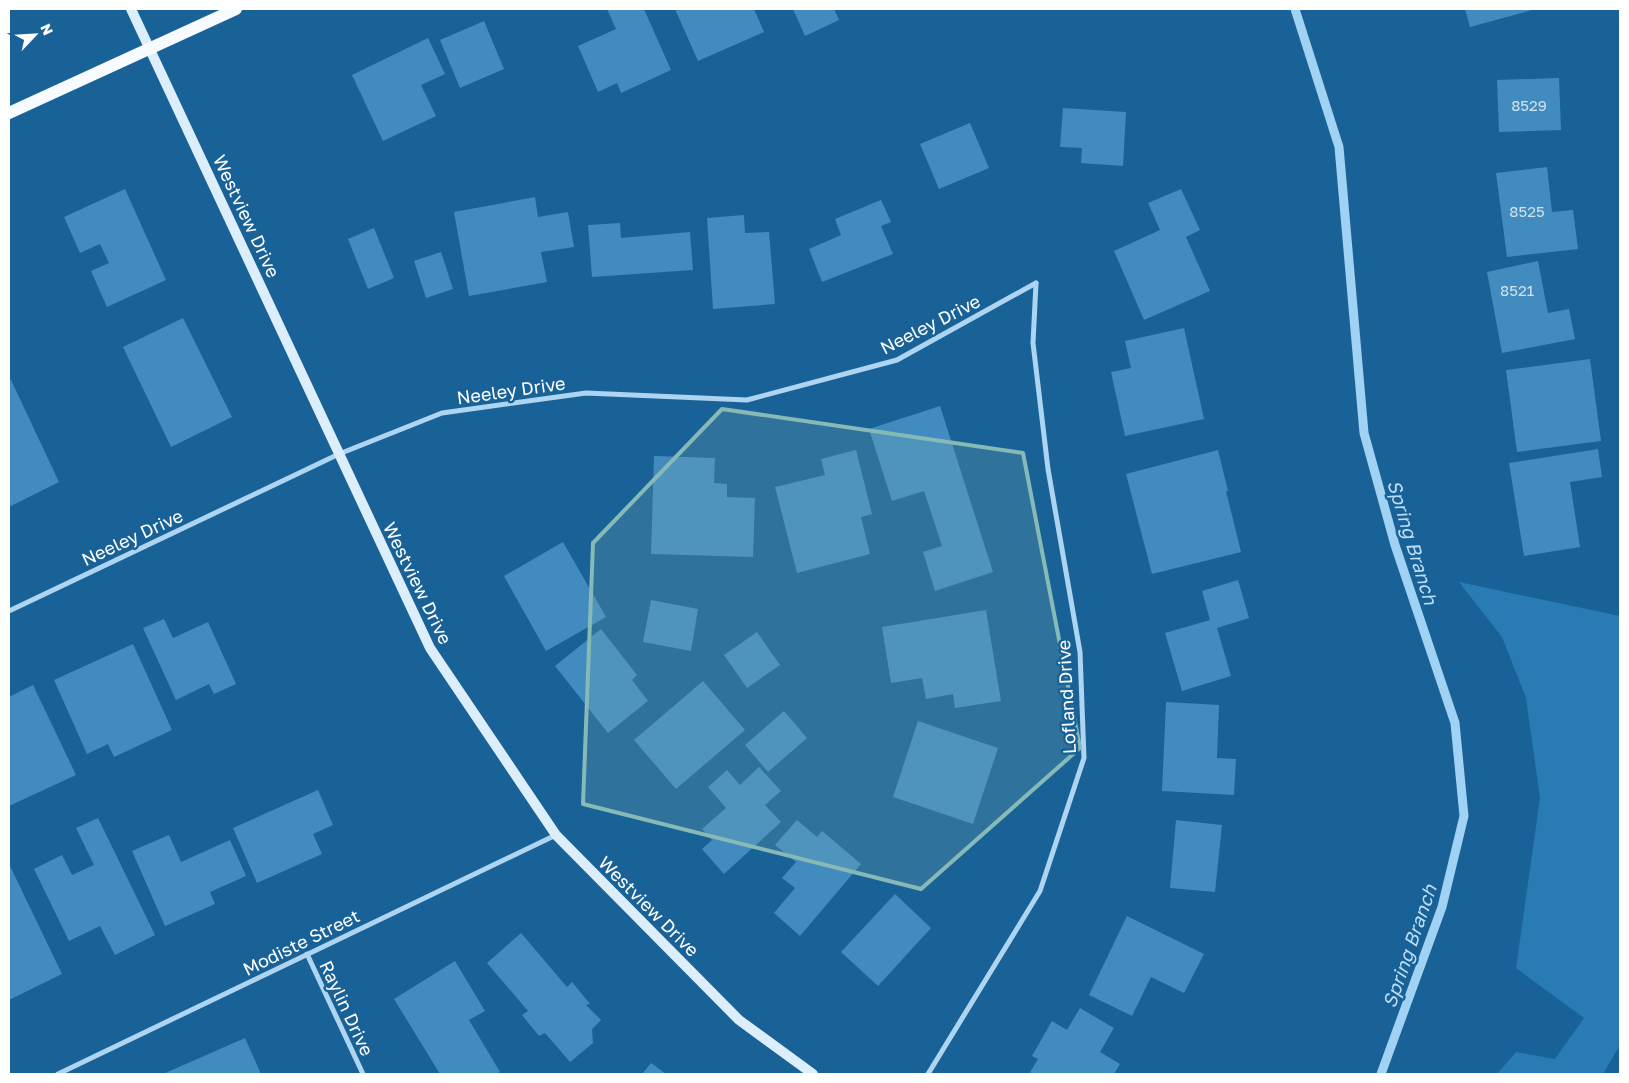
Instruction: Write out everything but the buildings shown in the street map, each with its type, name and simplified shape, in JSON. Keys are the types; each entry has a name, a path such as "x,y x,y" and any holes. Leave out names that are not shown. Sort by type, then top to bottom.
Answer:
{"main road":[{"name":"Westview Drive","path":"131,9 430,648 556,835 739,1020 813,1074"},
{"path":"9,112 236,9"}],"street":[{"name":"Neeley Drive","path":"9,611 340,454 442,413 586,393 747,400 897,360 1036,284"},
{"name":"Lofland Drive","path":"928,1074 1040,891 1084,758 1080,652 1048,469 1033,343 1036,284"},
{"name":"Modiste Street","path":"58,1074 556,835"},
{"name":"Raylin Drive","path":"307,954 363,1074"}],"highlighted area":[{"path":"722,409 1023,453 1080,748 921,889 583,804 593,543"}],"shaded area":[{"path":"1459,582 1620,616 1620,1045 1603,1074 1497,1074 1516,1052 1555,1059 1584,1018 1516,968 1540,798 1526,698 1502,637"}],"waterway":[{"name":"Spring Branch","path":"1295,9 1339,147 1364,433 1395,545 1455,723 1464,816 1442,907 1381,1074"}]}
